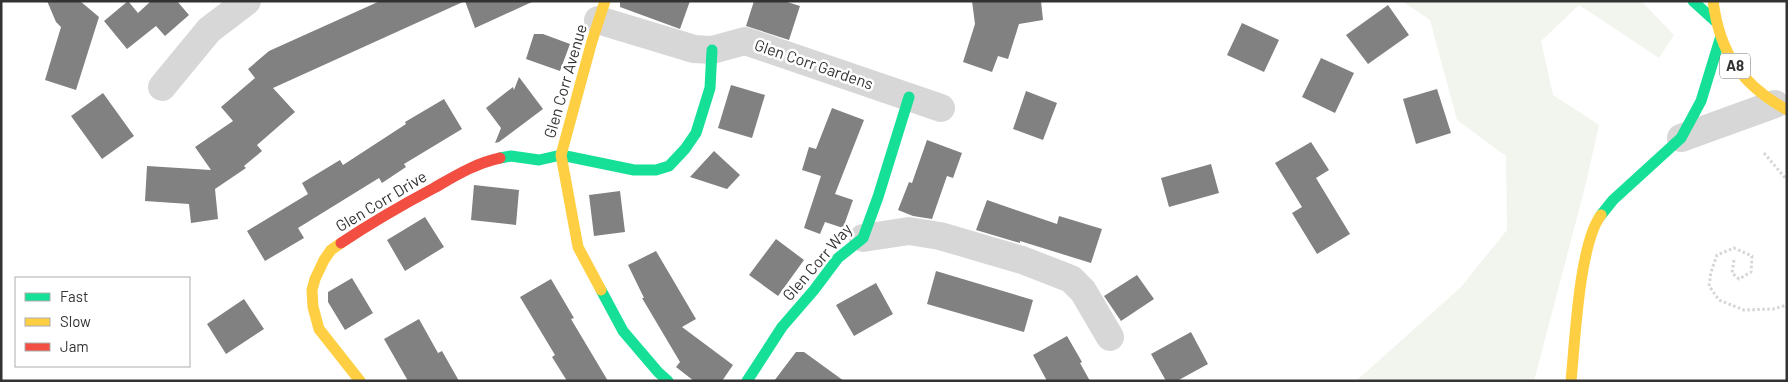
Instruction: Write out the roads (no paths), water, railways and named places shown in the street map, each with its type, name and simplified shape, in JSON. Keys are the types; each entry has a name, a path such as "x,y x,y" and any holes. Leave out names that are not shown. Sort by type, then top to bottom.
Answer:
{"main road":[{"path":"1694,1 1715,21"},
{"name":"A8","path":"1713,1 1715,21 1720,40 1728,57 1747,82 1781,107"},
{"name":"Glen Corr Avenue","path":"602,11 561,155 578,247 623,331 668,381"},
{"path":"1572,381 1580,292 1587,251 1595,223 1613,200 1681,138 1702,101 1720,40"},
{"path":"561,155 634,170 656,170 669,166 696,134 710,88 712,50"},
{"name":"Glen Corr Way","path":"747,381 782,326 814,290 838,258 863,238 878,197 909,97"},
{"name":"Glen Corr Drive","path":"360,381 319,329 313,307 312,290 315,279 331,250 380,217 486,161 511,156 540,160 561,155"}],"street":[{"path":"162,87 209,30 247,1"},
{"name":"Glen Corr Gardens","path":"602,11 694,50 712,50 746,41 941,108"},
{"path":"1681,138 1781,107"},
{"path":"863,238 909,231 940,236 1022,260 1072,279 1083,291 1110,337"}]}
